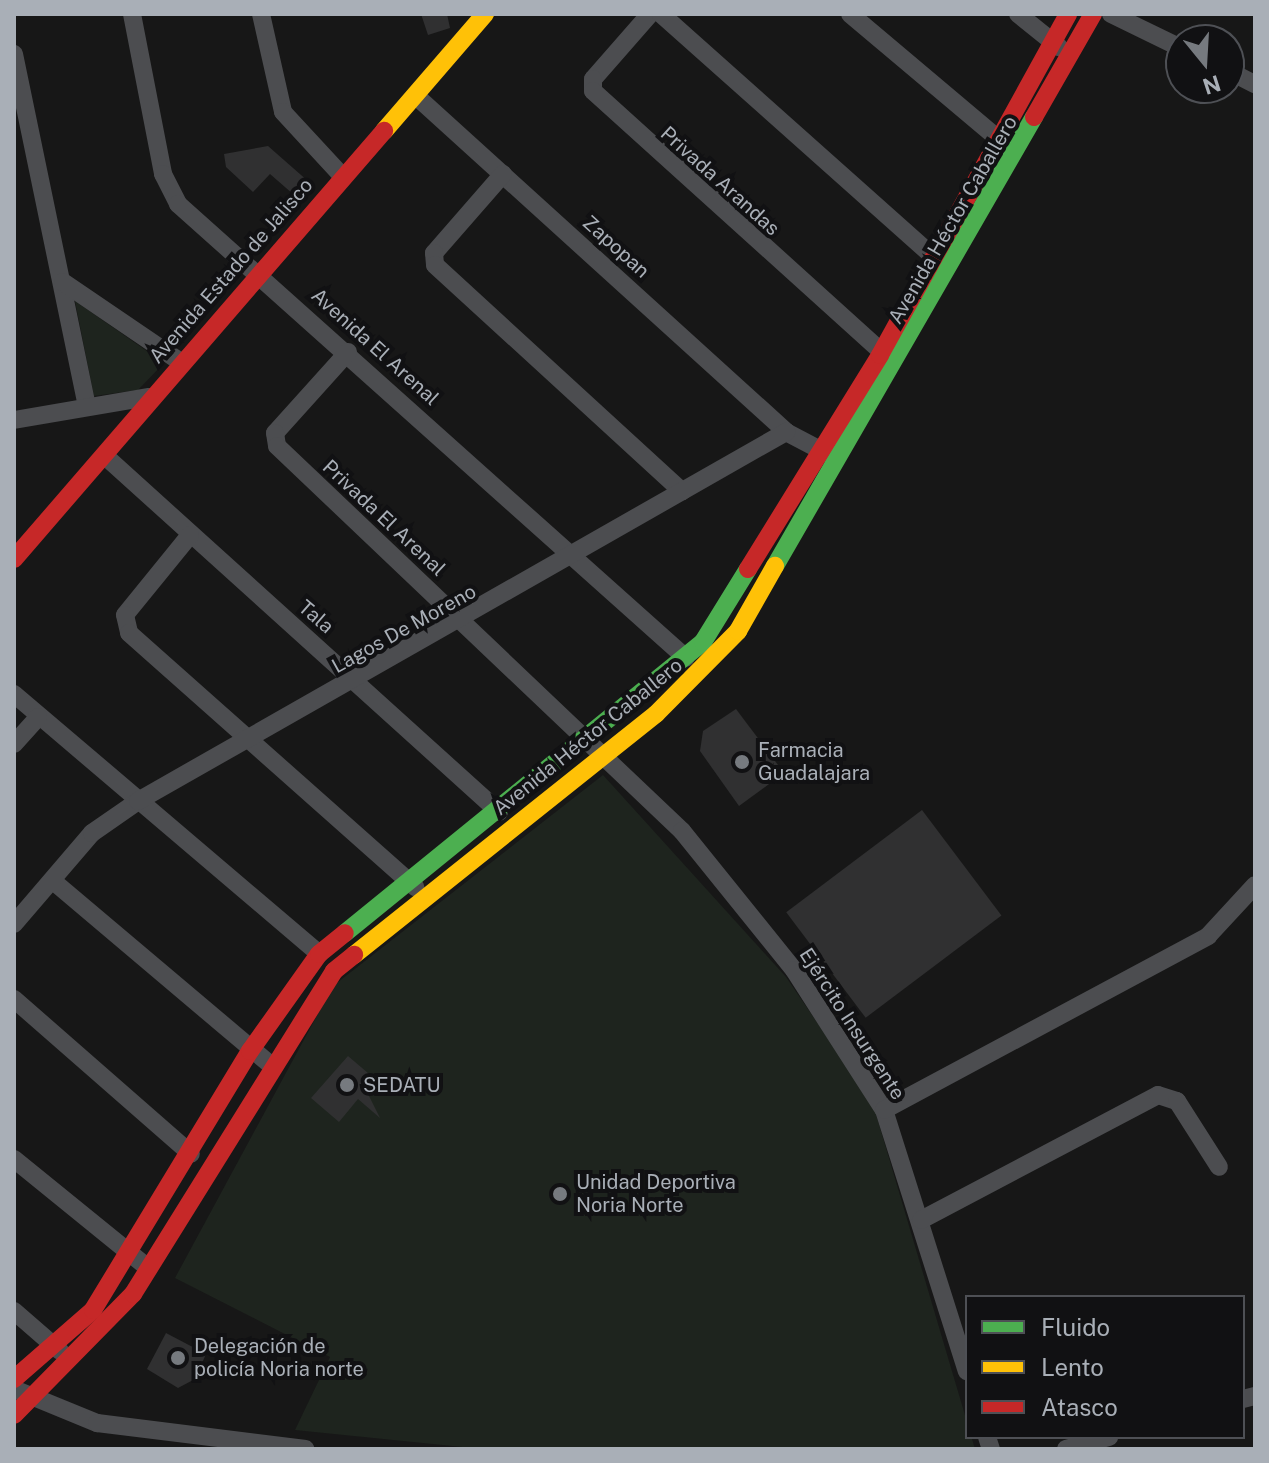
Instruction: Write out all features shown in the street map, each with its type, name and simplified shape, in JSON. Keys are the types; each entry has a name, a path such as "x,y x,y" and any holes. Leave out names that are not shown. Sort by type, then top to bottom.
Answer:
{"main road":[{"name":"Avenida Estado de Jalisco","path":"14,559 105,456 149,397 261,274 342,176 416,96 485,14"},
{"name":"Avenida Héctor Caballero","path":"14,1415 22,1395 71,1361 113,1319 148,1268 271,1065 334,971 421,898 606,754 718,657 840,461 889,359 933,256 1000,142 1068,14"},
{"name":"Avenida Héctor Caballero","path":"14,1379 93,1310 130,1258 250,1051 319,954 410,879 499,812 703,642 821,450 889,359 1017,153 1093,14"},
{"path":"703,642 718,657"}],"street":[{"name":"Avenida El Arenal","path":"132,14 167,185 185,212 261,274 686,658"},
{"path":"261,14 283,112 342,176"},
{"name":"Privada Arandas","path":"650,14 593,79 593,91 889,359"},
{"path":"661,14 933,256"},
{"path":"850,14 1000,142 1017,153"},
{"path":"1018,14 1053,44 1072,54"},
{"path":"1111,14 1165,40"},
{"path":"14,54 87,405"},
{"name":"Zapopan","path":"416,96 786,432"},
{"path":"503,174 434,253 435,265 682,491"},
{"path":"63,282 182,363"},
{"name":"Privada El Arenal","path":"348,352 275,433 277,446 588,737"},
{"path":"14,420 87,405 149,397"},
{"path":"786,432 840,461"},
{"name":"Lagos De Moreno","path":"14,924 92,833 138,801 465,622 786,432"},
{"name":"Tala","path":"105,456 499,812"},
{"path":"190,535 124,624 247,741 410,879 421,898"},
{"path":"14,694 319,954"},
{"path":"14,744 38,717"},
{"name":"Ejército Insurgente","path":"588,737 682,831 794,970 884,1110 965,1364"},
{"path":"53,881 250,1051 271,1065"},
{"path":"884,1110 1208,936 1255,885"},
{"path":"14,999 191,1154"},
{"path":"921,1220 1158,1095 1177,1101 1219,1167"},
{"path":"14,1159 130,1258 148,1268"},
{"path":"14,1311 71,1361"},
{"path":"22,1395 97,1423 305,1449"},
{"path":"1066,1449 1102,1439"}],"shaded area":[{"path":"75,301 164,363 138,390 94,396"},
{"name":"Unidad Deportiva Noria Norte","path":"603,775 786,977 873,1104 965,1415 965,1439 972,1439 975,1449 482,1449 295,1430 330,1357 175,1278 333,986"}],"building":[{"path":"421,14 447,14 450,28 428,35"},
{"path":"268,146 309,182 301,201 270,174 253,192 226,167 224,154"},
{"name":"Farmacia Guadalajara","path":"736,709 784,773 739,806 700,751 703,731"},
{"path":"922,810 1001,915 866,1018 786,912"},
{"name":"SEDATU","path":"348,1056 375,1079 366,1090 380,1118 358,1099 339,1122 311,1098"},
{"name":"Delegación de policía Noria norte","path":"166,1333 206,1354 195,1379 178,1388 147,1369"}],"traffic: fast":[{"path":"775,566 1034,117"},
{"path":"345,933 703,642 748,569"}],"traffic: slow":[{"path":"384,131 485,14"},
{"path":"354,955 656,714 738,631 775,566"}],"traffic: jam":[{"path":"748,569 880,355 1068,14"},
{"path":"1034,117 1093,14"},
{"path":"14,559 384,131"},
{"path":"14,1379 93,1310 250,1051 319,954 345,933"},
{"path":"14,1415 133,1294 334,971 354,955"}],"place":[{"name":"Farmacia Guadalajara","path":"742,762"},
{"name":"SEDATU","path":"347,1085"},
{"name":"Unidad Deportiva Noria Norte","path":"560,1194"},
{"name":"Delegación de policía Noria norte","path":"178,1358"}]}
